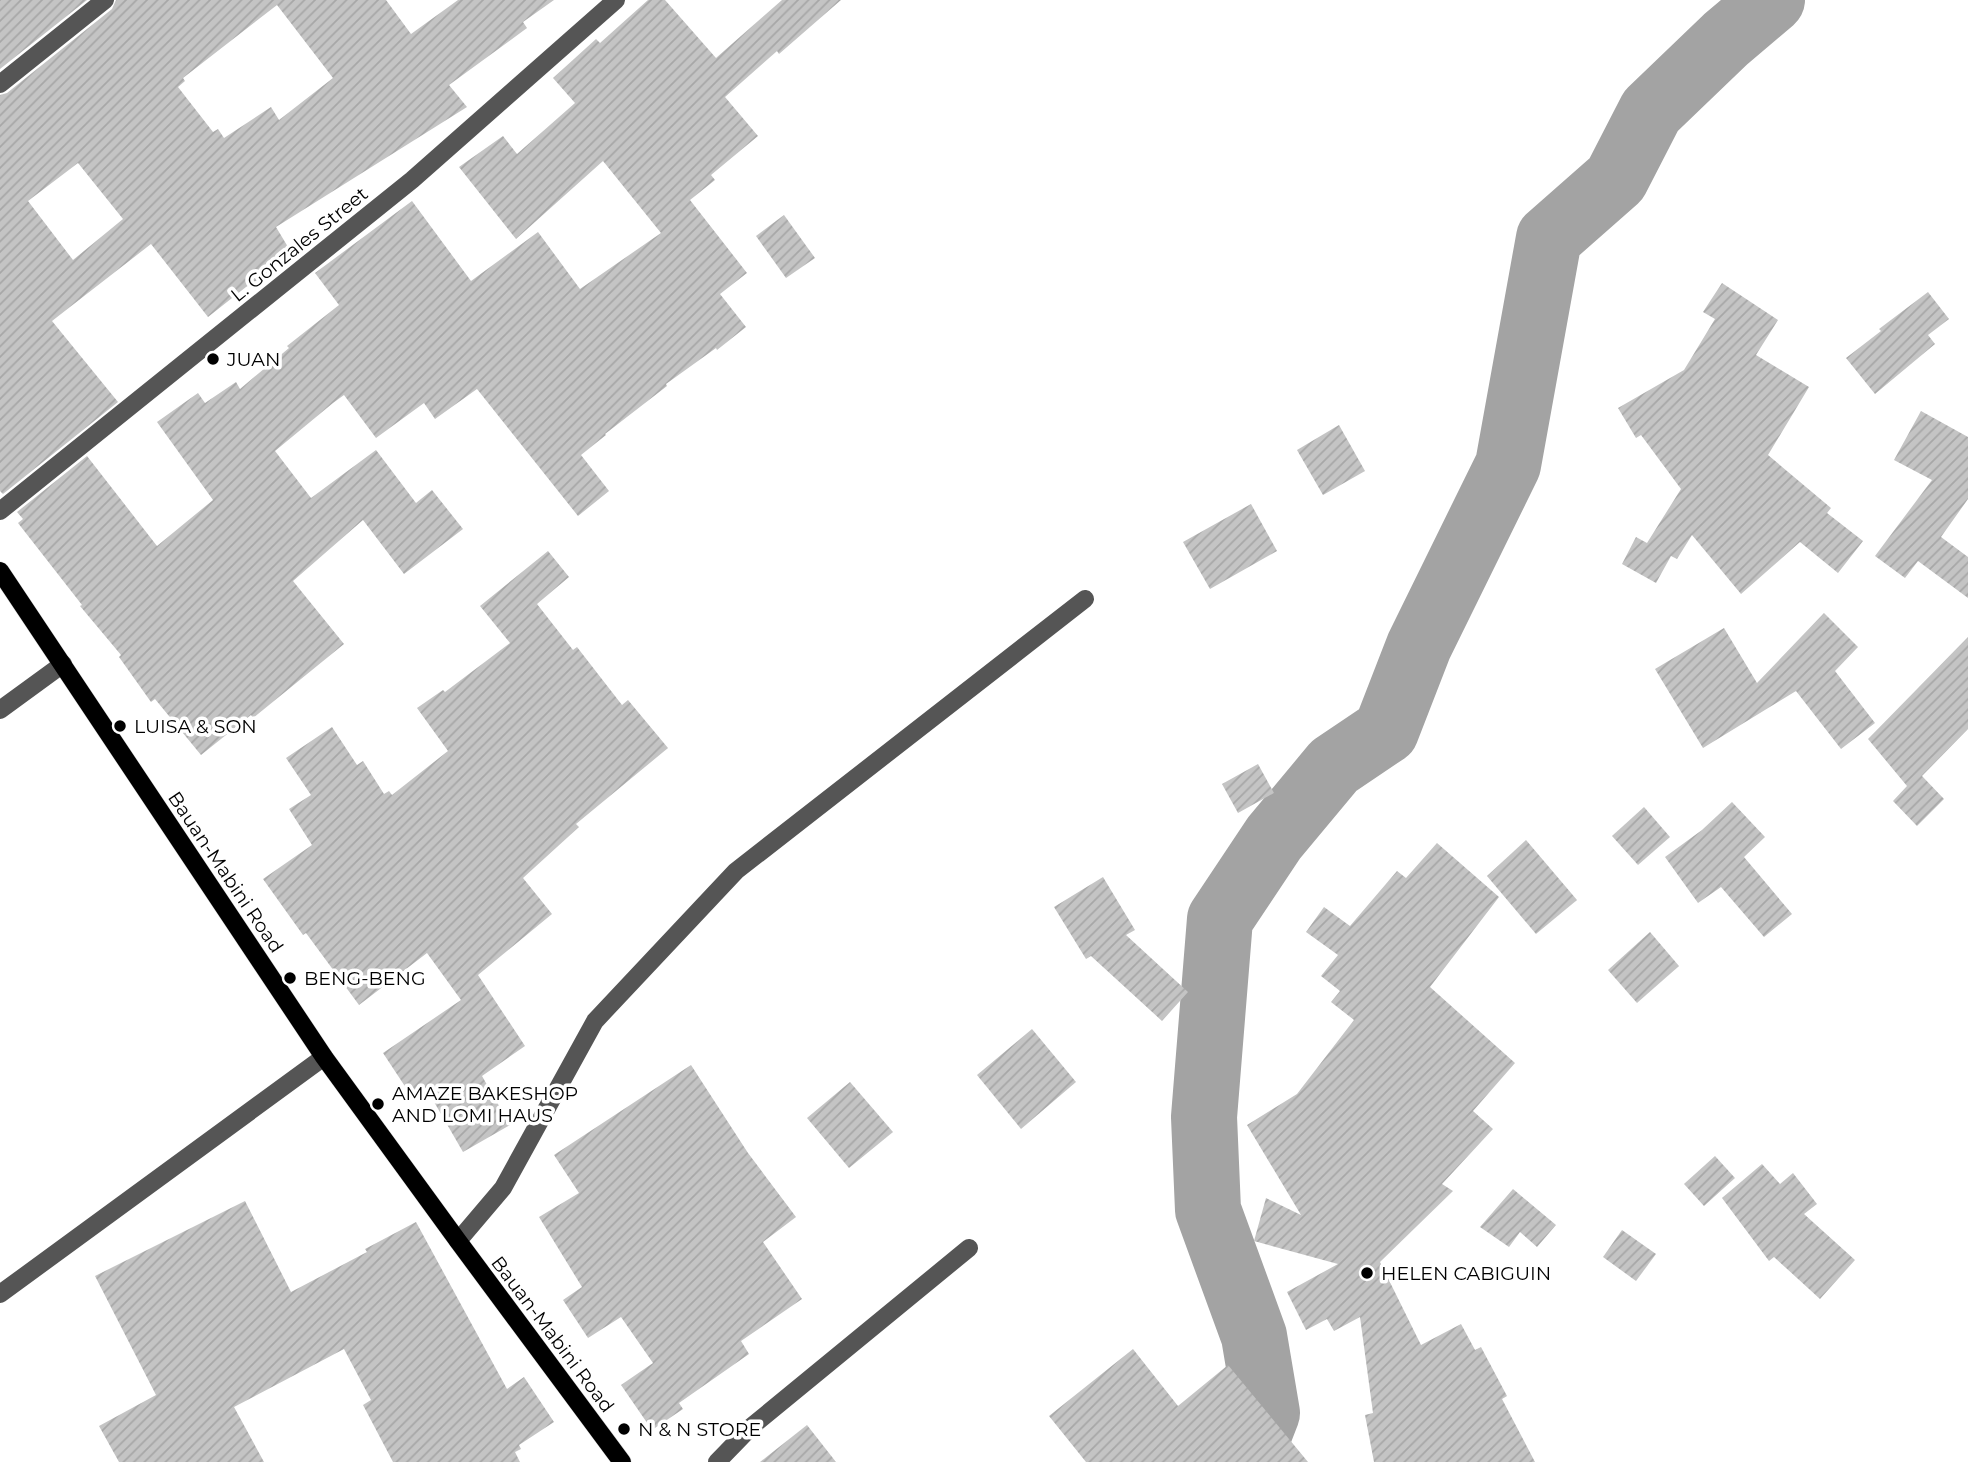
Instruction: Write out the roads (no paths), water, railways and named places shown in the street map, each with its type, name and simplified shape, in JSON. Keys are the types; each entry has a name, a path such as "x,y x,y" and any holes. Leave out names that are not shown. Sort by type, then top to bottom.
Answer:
{"main road":[{"name":"Bauan-Mabini Road","path":"0,571 324,1057 622,1462"}],"street":[{"path":"0,84 105,0"},
{"name":"L. Gonzales Street","path":"0,511 412,180 616,0"},
{"path":"458,1241 503,1188 595,1021 736,871 1085,599"},
{"path":"0,710 63,664"},
{"path":"0,1294 324,1057"},
{"path":"717,1462 751,1427 969,1248"}],"waterway":[{"path":"1248,1462 1267,1413 1254,1336 1208,1210 1204,1117 1220,919 1274,838 1334,766 1386,731 1419,646 1508,465 1549,238 1616,179 1651,111 1726,39 1772,0"}],"place":[{"name":"JUAN","path":"213,359"},
{"name":"LUISA & SON","path":"120,726"},
{"name":"BENG-BENG","path":"290,978"},
{"name":"AMAZE BAKESHOP AND LOMI HAUS","path":"378,1104"},
{"name":"HELEN CABIGUIN","path":"1367,1273"},
{"name":"N & N STORE","path":"624,1429"}]}
